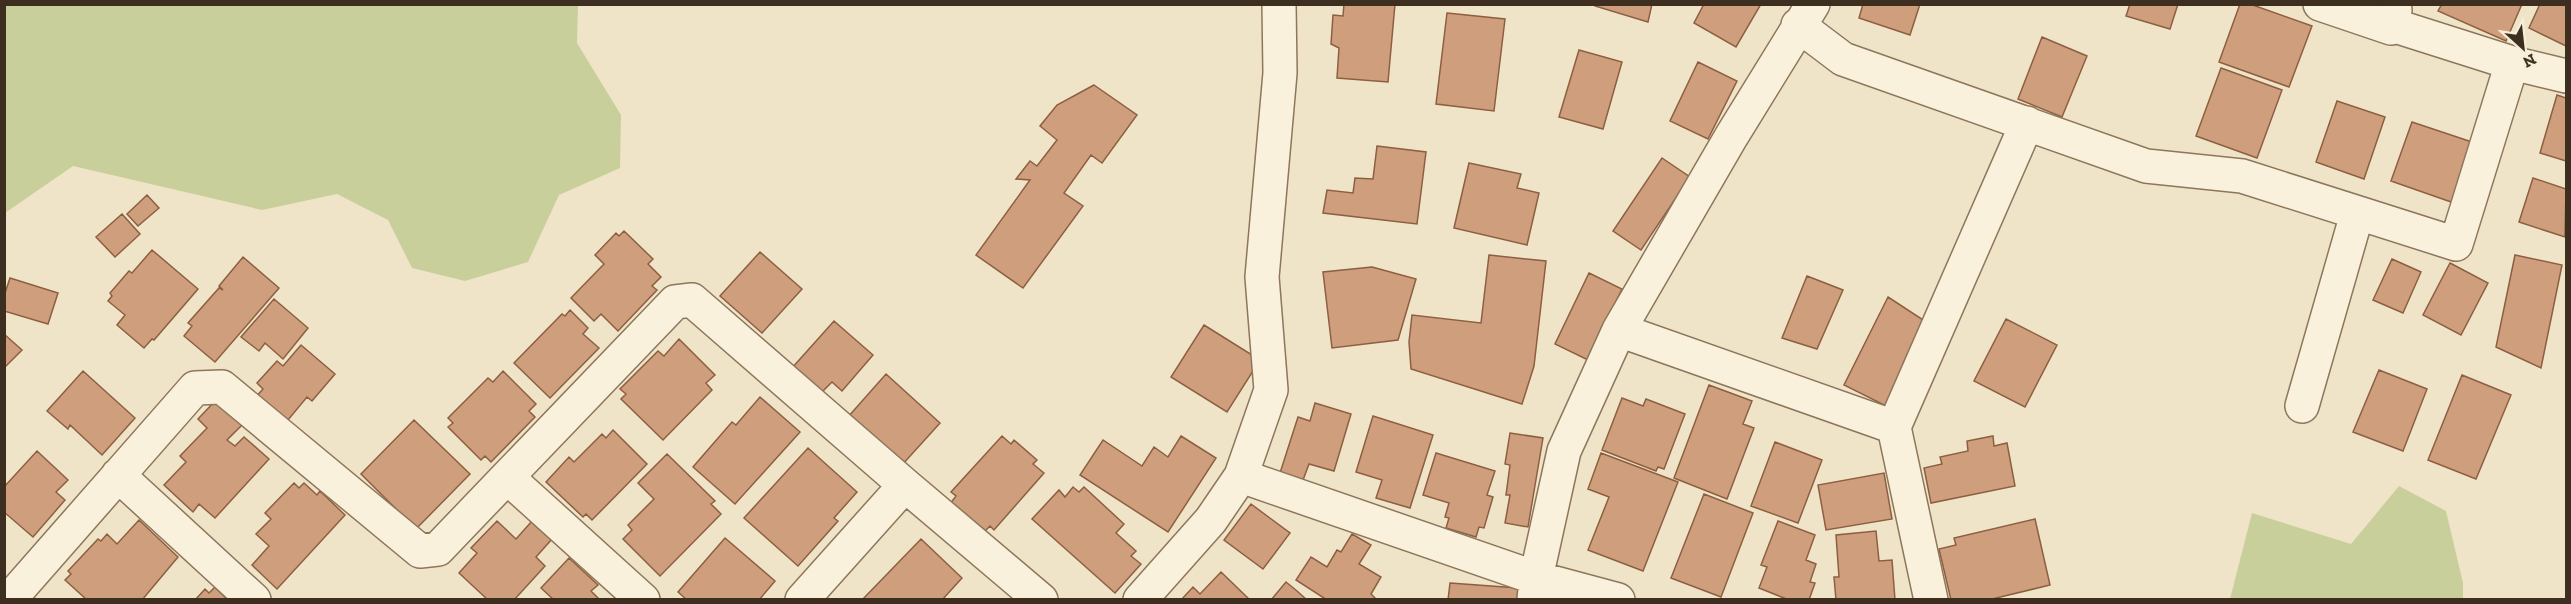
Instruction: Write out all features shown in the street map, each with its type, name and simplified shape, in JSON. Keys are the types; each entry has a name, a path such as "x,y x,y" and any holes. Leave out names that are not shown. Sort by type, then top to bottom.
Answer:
{"street":[{"path":"1140,600 1211,520 1241,477 1272,390 1262,277 1280,73 1279,4"},
{"path":"2320,4 2391,28 2393,14 2512,63 2566,75"},
{"path":"1545,590 1564,452 1619,330 1806,15 1843,59 2146,166 2242,176 2456,244 2512,63"},
{"path":"1930,600 1894,427 2028,123"},
{"path":"2302,406 2357,214"},
{"path":"9,600 195,388 222,387 420,551 438,549 675,302 692,300 1041,600"},
{"path":"1619,330 1894,427"},
{"path":"118,475 254,600"},
{"path":"507,477 644,600"},
{"path":"1241,477 1545,590 1618,600"},
{"path":"802,600 905,485"}],"green space":[{"path":"5,4 578,5 577,43 621,115 620,168 559,195 528,262 465,281 412,268 388,220 337,194 262,210 73,166 5,213"},
{"path":"2399,486 2446,511 2463,583 2463,599 2230,599 2252,513 2351,544"}],"building":[{"path":"1344,4 1395,4 1388,82 1337,78 1339,48 1331,44 1333,15 1343,16"},
{"path":"1595,4 1652,4 1648,22 1595,6"},
{"path":"1704,4 1761,4 1736,47 1694,23"},
{"path":"1863,4 1920,4 1910,35 1859,18"},
{"path":"2130,4 2178,4 2170,29 2126,16"},
{"path":"2240,4 2250,4 2312,26 2289,87 2219,62"},
{"path":"2442,4 2522,4 2506,41 2438,11"},
{"path":"2540,4 2566,4 2566,46 2529,28"},
{"path":"1447,13 1505,19 1494,111 1436,104"},
{"path":"2042,37 2087,56 2062,117 2018,99"},
{"path":"1579,50 1622,62 1603,129 1559,117"},
{"path":"1698,62 1737,81 1708,139 1670,121"},
{"path":"2221,68 2282,90 2257,158 2196,136"},
{"path":"1094,85 1137,115 1102,163 1091,155 1064,193 1083,206 1023,288 976,255 1030,180 1016,179 1030,161 1037,166 1057,140 1040,126 1057,105"},
{"path":"2557,95 2566,98 2566,161 2540,153"},
{"path":"2337,101 2385,117 2364,179 2316,162"},
{"path":"2412,122 2475,143 2454,203 2391,181"},
{"path":"1377,146 1426,152 1417,224 1323,213 1327,190 1353,193 1355,178 1373,179"},
{"path":"1662,158 1690,177 1641,250 1613,231"},
{"path":"1469,163 1521,174 1517,188 1539,193 1527,245 1454,228"},
{"path":"2533,178 2566,189 2565,237 2519,222"},
{"path":"147,195 159,208 138,226 127,214"},
{"path":"122,214 140,234 115,257 96,237"},
{"path":"624,231 653,259 648,264 661,277 652,286 657,290 618,331 601,314 594,321 571,298 604,264 595,255 616,233 619,236"},
{"path":"152,250 198,289 154,340 152,339 144,348 117,325 125,315 108,301 112,296 110,293"},
{"path":"760,252 802,289 762,333 720,296"},
{"path":"1489,255 1546,261 1534,366 1522,404 1411,369 1409,342 1412,315 1481,323"},
{"path":"2515,255 2562,265 2541,368 2496,347"},
{"path":"243,257 279,288 215,362 184,336 192,326 188,323 219,288 223,290 219,286"},
{"path":"2392,259 2421,272 2403,313 2373,300"},
{"path":"2450,263 2488,283 2461,335 2423,315"},
{"path":"1372,267 1416,279 1398,340 1332,348 1323,272"},
{"path":"1589,273 1622,289 1588,360 1555,344"},
{"path":"1807,276 1843,290 1817,349 1782,338"},
{"path":"10,278 58,293 48,324 4,311 4,296"},
{"path":"1888,297 1937,329 1900,413 1844,385"},
{"path":"274,299 308,328 283,359 265,343 259,351 241,337"},
{"path":"570,310 588,328 583,334 599,348 550,398 514,363 562,314 565,316"},
{"path":"2006,319 2057,345 2025,407 1974,381"},
{"path":"834,321 873,355 842,391 832,382 821,393 792,368"},
{"path":"1204,325 1260,360 1227,412 1171,377"},
{"path":"4,334 22,350 4,368"},
{"path":"679,339 715,375 706,383 712,390 663,440 621,399 626,394 620,389 658,351 664,356"},
{"path":"301,345 335,374 312,401 307,397 283,426 253,400 263,389 257,383 277,361 283,366"},
{"path":"2379,370 2427,389 2403,451 2353,432"},
{"path":"83,371 135,418 102,455 70,425 68,429 47,411"},
{"path":"503,371 536,404 529,411 535,417 491,462 485,456 481,460 448,427 453,423 448,418 488,378 493,382"},
{"path":"886,374 940,423 902,465 848,417"},
{"path":"2462,375 2511,395 2476,479 2428,460"},
{"path":"1709,385 1752,401 1743,424 1754,428 1727,499 1674,478"},
{"path":"760,397 800,432 735,504 693,467 732,422 736,425"},
{"path":"1622,398 1643,406 1646,399 1685,414 1664,469 1658,467 1656,471 1602,450"},
{"path":"216,400 242,425 227,440 235,446 244,437 269,459 215,518 199,504 193,512 164,485 186,462 180,456 207,428 198,419"},
{"path":"1315,403 1351,414 1334,471 1309,464 1303,480 1280,473 1298,417 1310,421"},
{"path":"1373,416 1433,435 1410,508 1376,498 1382,480 1356,472"},
{"path":"414,420 470,474 416,529 361,474"},
{"path":"613,430 647,464 592,520 586,514 583,517 546,482 569,457 574,462 602,434 606,438"},
{"path":"1510,433 1543,438 1528,527 1505,523 1510,495 1506,495 1510,465 1505,464"},
{"path":"1002,436 1011,444 1014,440 1037,460 1033,464 1044,473 994,530 990,526 983,533 950,504 956,496 951,492"},
{"path":"1181,436 1216,458 1168,532 1080,475 1103,440 1142,466 1154,447 1168,457"},
{"path":"1993,436 1994,446 2007,443 2015,486 1931,503 1924,468 1942,464 1940,457 1968,451 1967,441"},
{"path":"1775,442 1822,460 1798,523 1751,506"},
{"path":"808,448 857,492 834,518 838,521 798,566 744,518"},
{"path":"37,451 68,480 56,492 65,500 33,537 4,512 4,487"},
{"path":"1436,453 1495,471 1487,495 1493,497 1484,528 1479,527 1476,537 1446,528 1449,518 1445,517 1449,503 1423,495"},
{"path":"1601,453 1678,482 1643,571 1588,550 1609,497 1588,489"},
{"path":"667,454 715,501 711,504 721,514 660,576 623,539 632,530 628,525 654,499 638,483"},
{"path":"1884,473 1892,519 1826,530 1818,485"},
{"path":"294,483 299,488 304,483 317,495 320,491 345,515 277,589 252,565 269,546 256,534 271,519 265,513"},
{"path":"1073,487 1079,492 1084,487 1124,524 1116,533 1136,551 1131,556 1141,564 1115,593 1032,519 1059,490 1065,497"},
{"path":"1704,494 1753,513 1721,597 1671,578"},
{"path":"1251,504 1290,533 1263,569 1224,540"},
{"path":"2035,519 2050,585 1988,600 1951,600 1939,549 1956,545 1954,538"},
{"path":"139,520 178,557 142,600 87,600 65,580 71,574 68,571 98,539 101,541 107,534 117,544"},
{"path":"497,521 516,539 532,521 552,539 536,557 545,566 514,600 488,600 459,573 477,553 471,548"},
{"path":"1778,521 1815,535 1806,560 1816,564 1810,582 1815,583 1809,600 1789,600 1759,588 1767,567 1761,565"},
{"path":"1876,531 1879,561 1892,560 1895,600 1836,600 1834,577 1839,577 1836,535"},
{"path":"1352,534 1371,545 1359,564 1381,577 1371,594 1377,600 1327,600 1296,580 1311,557 1327,567 1337,550 1341,552"},
{"path":"725,538 775,581 759,600 687,600 678,592"},
{"path":"921,539 962,578 942,600 862,600"},
{"path":"569,558 598,585 591,591 600,600 554,600 541,588"},
{"path":"1221,572 1250,600 1181,600 1193,587 1200,594"},
{"path":"1286,582 1297,591 1307,600 1271,600"},
{"path":"1450,583 1518,588 1517,600 1448,600"},
{"path":"215,587 228,600 195,600 205,589 209,593"}]}
